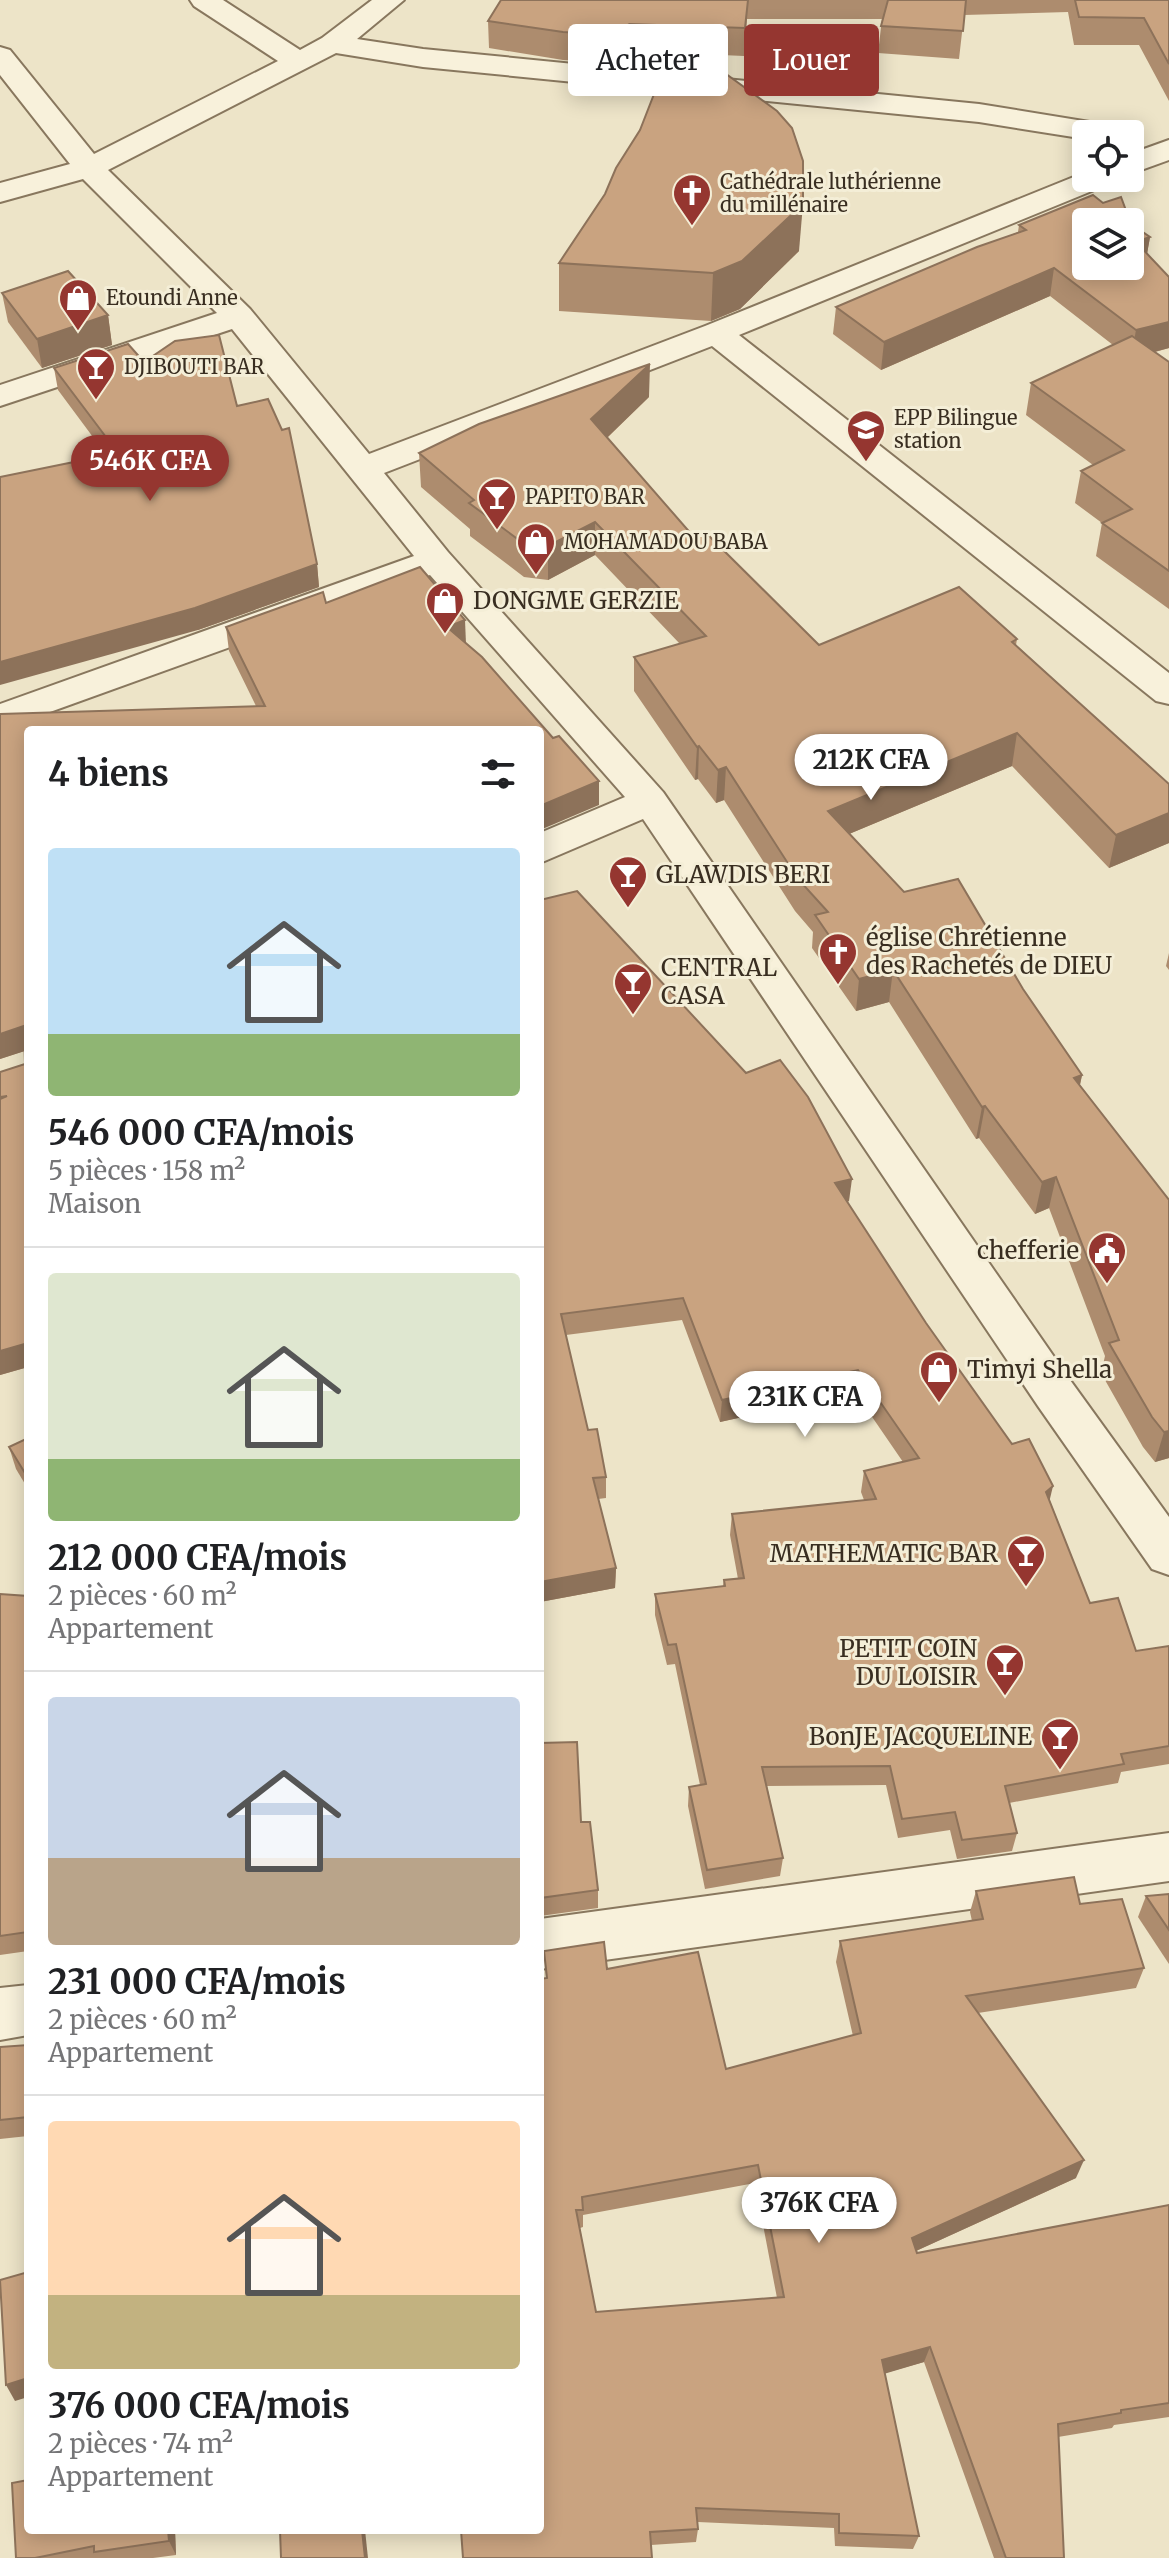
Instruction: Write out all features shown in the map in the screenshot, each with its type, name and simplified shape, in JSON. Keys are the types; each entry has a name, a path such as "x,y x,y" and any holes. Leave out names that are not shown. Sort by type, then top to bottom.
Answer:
{"street":[{"path":"204,0 299,62"},
{"path":"0,193 89,168 332,44 390,0"},
{"path":"332,44 423,58 979,113 1072,128"},
{"path":"0,56 89,168 239,316 436,560 650,801 1054,1393 1169,1555"},
{"path":"1144,141 1169,147"},
{"path":"1144,159 1169,147"},
{"path":"362,469 716,333 1072,189"},
{"path":"0,396 239,316"},
{"path":"716,333 1169,692"},
{"path":"0,718 436,560"},
{"path":"544,847 650,801"},
{"path":"544,1943 1169,1857"},
{"path":"0,2014 24,2011"}],"building":[{"path":"501,0 748,0 744,28 728,27 728,24 568,24 568,32 488,21"},
{"path":"888,0 966,0 963,31 881,26"},
{"path":"1075,0 1169,0 1169,64 1144,18 1079,17"},
{"path":"728,75 744,87 744,96 756,96 777,111 792,128 803,161 803,204 742,261 713,273 559,263 605,194 616,168 640,130 653,96 728,96"},
{"path":"1093,195 1103,203 1121,197 1125,208 1072,208 1072,280 1144,280 1144,250 1169,277 1169,322 1136,330 1054,268 884,342 836,307 977,247 1026,230 1019,225"},
{"path":"68,271 108,315 37,339 2,293"},
{"path":"219,335 237,406 268,399 282,430 289,428 317,564 195,608 0,662 0,477 118,453 54,368 128,344 144,362 175,341"},
{"path":"1132,336 1169,362 1169,571 1102,523 1132,509 1081,471 1124,450 1031,383"},
{"path":"650,364 591,419 693,536 705,532 819,645 959,587 1017,639 1012,642 1169,784 1169,813 1116,835 1017,733 828,811 904,892 958,879 1023,989 1082,1075 1074,1078 1169,1200 1169,1431 1164,1432 1152,1417 1109,1343 1119,1340 1056,1177 1042,1182 985,1106 982,1107 893,970 859,979 815,915 828,912 798,879 726,767 718,770 697,747 634,657 706,636 595,522 548,546 523,543 469,503 474,500 419,453 479,424"},
{"path":"420,567 465,620 447,627 482,657 542,726 24,726 24,1026 0,1034 0,714 265,706 226,627 323,592 326,603"},
{"path":"544,728 553,738 559,736 599,781 544,804"},
{"path":"577,891 746,1073 780,1060 808,1097 852,1179 835,1183 926,1323 1012,1444 1029,1439 1053,1486 1046,1492 1090,1603 1118,1598 1136,1651 1169,1646 1169,1746 1121,1754 1124,1764 1005,1786 1017,1833 962,1840 955,1812 902,1819 890,1766 762,1767 783,1858 707,1870 689,1787 706,1784 676,1644 668,1645 655,1594 725,1586 724,1580 744,1578 732,1514 876,1499 864,1471 919,1458 858,1370 722,1400 683,1298 561,1314 588,1430 597,1429 606,1477 593,1478 616,1568 544,1581 544,899"},
{"path":"24,1064 24,1344 0,1351 0,1099 7,1096 0,1097 0,1072"},
{"path":"24,1440 24,1471 9,1447"},
{"path":"0,1594 24,1596 24,1933 0,1936"},
{"path":"577,1742 581,1822 590,1822 598,1890 544,1897 544,1743"},
{"path":"1074,1877 1080,1904 1122,1899 1144,1968 966,1996 1084,2160 912,2238 917,2253 1169,2205 1169,2403 1058,2424 1064,2558 1006,2558 930,2347 882,2360 919,2536 839,2533 839,2514 696,2508 698,2529 650,2532 652,2558 463,2558 461,2534 544,2534 544,1978 547,1978 544,1951 604,1942 607,1969 698,1952 726,2069 861,2033 840,1941 983,1919 976,1891","holes":["758,2165 784,2297 596,2312 576,2210 583,2210 582,2197"]},
{"path":"1169,1894 1169,1930 1146,1896"},
{"path":"24,2045 24,2117 0,2120 0,2047"},
{"path":"24,2273 24,2379 6,2385 0,2280"},
{"path":"24,2481 24,2534 168,2534 169,2541 94,2552 94,2546 35,2558 16,2558 12,2483"},
{"path":"280,2534 362,2534 365,2558 281,2558"}],"place":[{"name":"Cathédrale luthérienne du millénaire","path":"692,227"},
{"name":"Etoundi Anne","path":"78,332"},
{"name":"DJIBOUTI BAR","path":"96,401"},
{"name":"EPP Bilingue station","path":"866,463"},
{"name":"PAPITO BAR","path":"497,531"},
{"name":"MOHAMADOU BABA","path":"536,576"},
{"name":"DONGME GERZIE","path":"445,635"},
{"name":"GLAWDIS BERI","path":"628,909"},
{"name":"église Chrétienne des Rachetés de DIEU","path":"838,986"},
{"name":"CENTRAL CASA","path":"633,1016"},
{"name":"chefferie","path":"1107,1285"},
{"name":"Timyi Shella","path":"939,1404"},
{"name":"MATHEMATIC BAR","path":"1026,1588"},
{"name":"PETIT COIN DU LOISIR","path":"1005,1697"},
{"name":"BonJE JACQUELINE","path":"1060,1771"}]}
